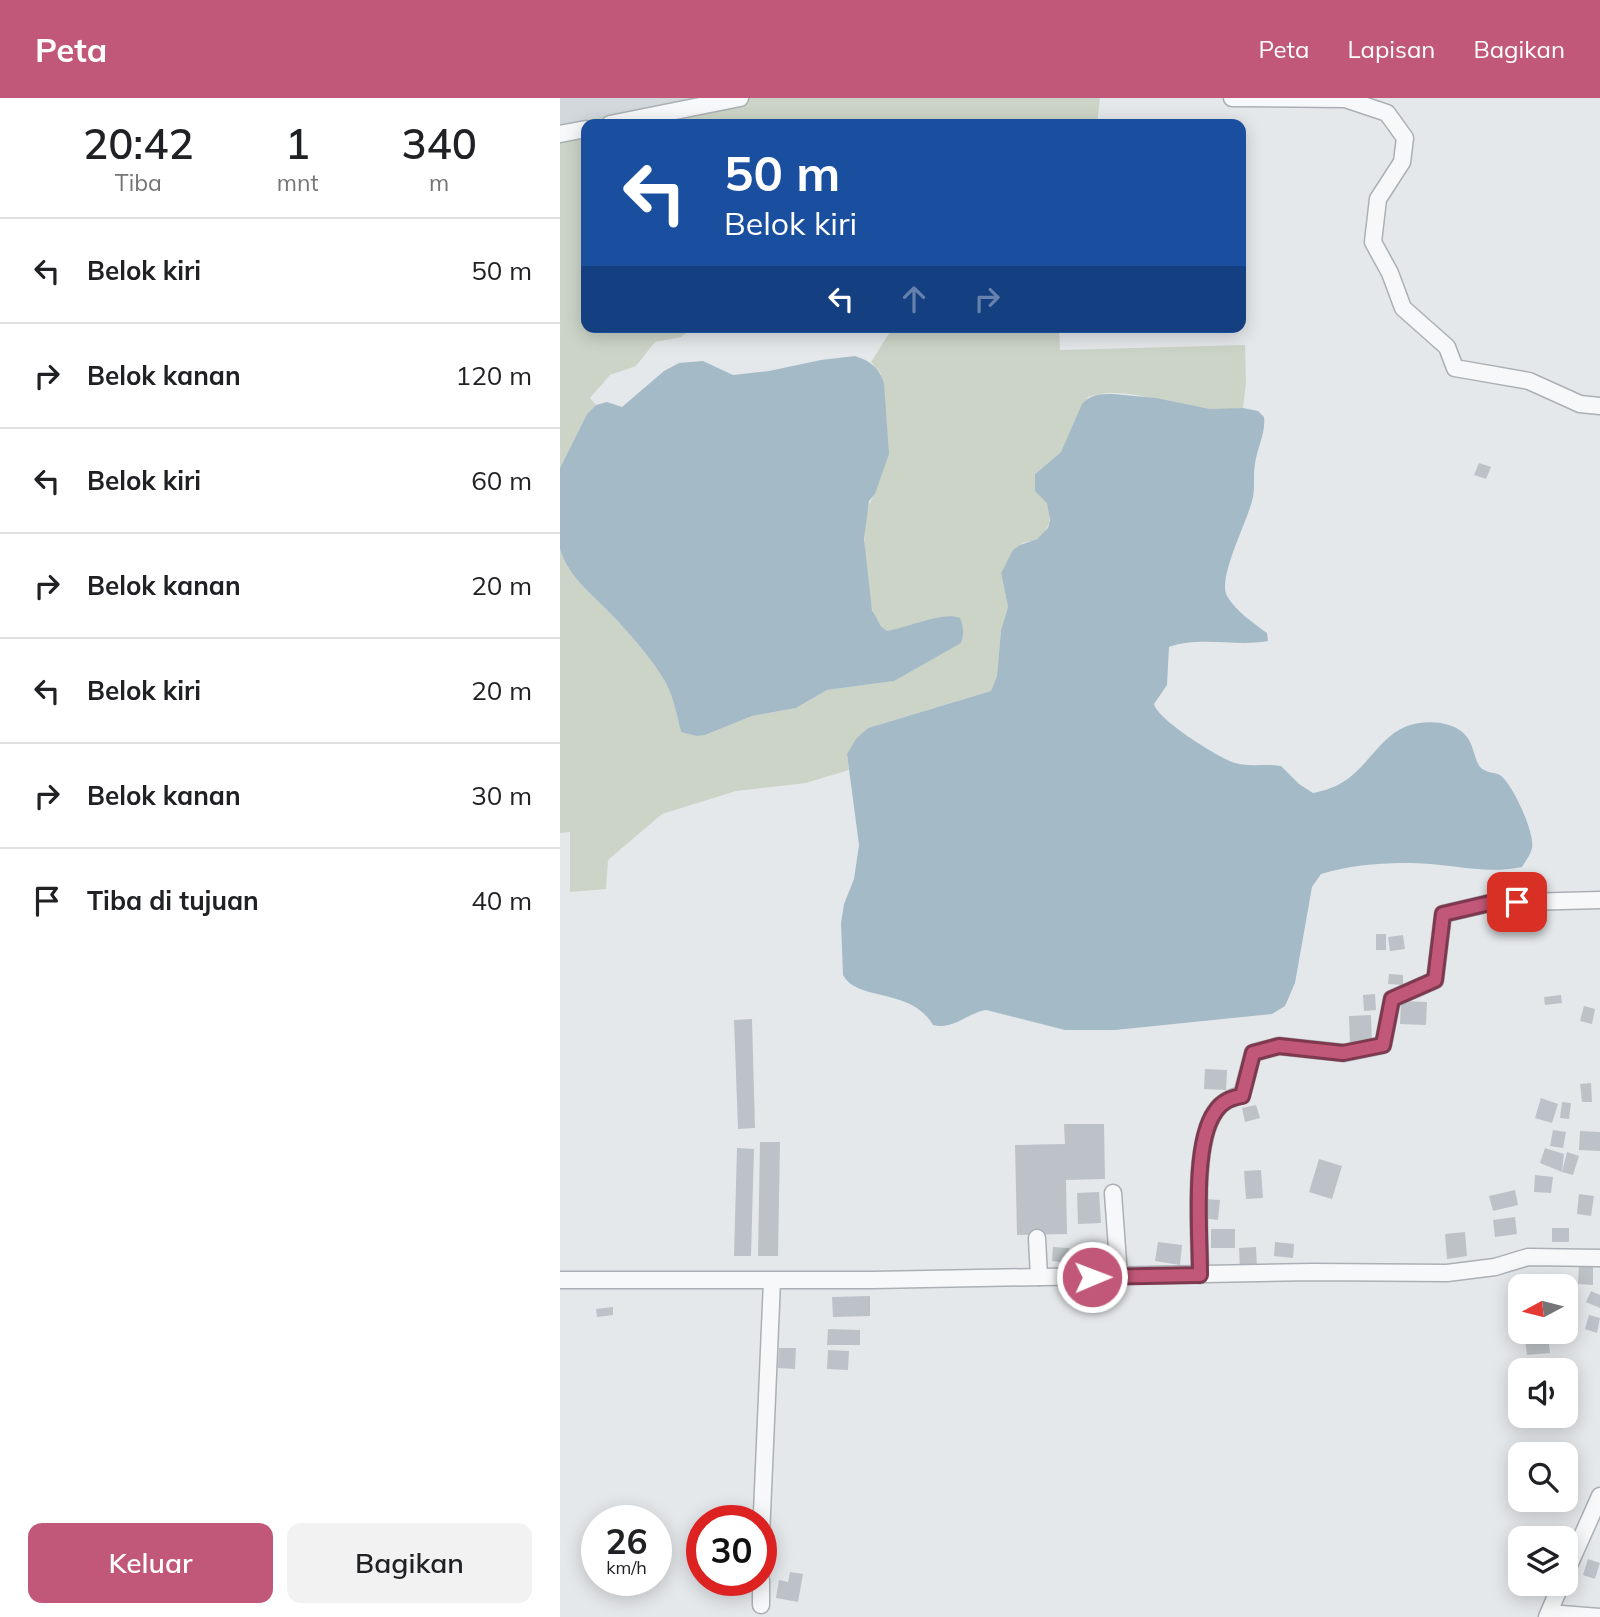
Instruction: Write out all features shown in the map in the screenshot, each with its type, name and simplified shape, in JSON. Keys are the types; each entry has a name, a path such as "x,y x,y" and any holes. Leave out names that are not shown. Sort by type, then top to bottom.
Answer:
{"street":[{"path":"635,119 740,98"},
{"path":"1232,98 1345,99 1387,113 1405,138 1402,162 1378,199 1373,242 1390,273 1402,308 1447,347 1455,368 1528,380 1580,404 1600,406"},
{"path":"560,134 581,130"},
{"path":"1200,1275 1200,1184 1204,1134 1221,1105 1228,1099 1242,1096 1253,1053 1279,1046 1343,1053 1383,1045 1392,999 1435,980 1443,914 1490,903 1600,900"},
{"path":"1113,1193 1119,1276"},
{"path":"1037,1238 1038,1278"},
{"path":"560,1280 1447,1273 1495,1267 1528,1257 1600,1258"},
{"path":"762,1505 772,1280"},
{"path":"1578,1545 1600,1496"},
{"path":"761,1596 761,1605"},
{"path":"1556,1596 1548,1615 1600,1617"}],"shaded area":[{"path":"560,98 690,98 581,119 560,125"},
{"path":"690,98 1100,98 1098,119 589,119"},
{"path":"581,121 581,333 686,333 681,337 655,342 636,366 610,375 590,398 596,405 587,414 560,468 560,125"},
{"path":"889,333 1059,333 1060,350 1245,345 1246,383 1243,408 1195,407 1117,393 1088,397 1061,452 1035,474 1049,509 1048,526 1036,539 1017,547 1001,573 1008,607 1001,630 997,676 991,691 868,728 847,754 849,770 806,783 736,791 662,814 608,860 606,889 570,892 570,832 560,833 560,549 573,575 630,635 662,676 672,696 681,732 705,735 752,716 796,708 827,690 894,681 903,629 887,631 874,615 864,549 866,517 875,494 881,374 871,362"}],"water":[{"path":"855,356 873,365 884,383 889,454 875,494 869,501 864,539 872,610 887,631 935,618 960,618 963,631 961,643 894,681 827,690 796,708 752,716 705,735 681,732 662,676 622,626 568,567 560,549 560,468 587,414 596,405 607,402 622,407 664,371 679,363 703,361 733,375"},
{"path":"1096,395 1156,398 1210,409 1243,408 1258,411 1264,417 1264,429 1254,468 1253,497 1230,562 1225,587 1231,601 1267,633 1268,641 1193,642 1169,647 1167,685 1154,704 1165,719 1201,745 1232,762 1281,766 1299,784 1313,793 1328,789 1352,776 1397,731 1414,724 1431,722 1448,725 1467,737 1480,767 1500,775 1511,788 1527,821 1532,841 1531,850 1522,867 1511,869 1395,863 1350,867 1321,874 1312,887 1295,983 1285,1006 1272,1014 1115,1030 1065,1030 986,1010 947,1025 933,1025 912,1005 860,989 843,975 841,923 844,904 854,879 859,845 847,754 856,739 868,728 991,691 997,676 1001,630 1008,607 1001,573 1013,550 1037,539 1048,528 1050,520 1047,503 1035,491 1035,474 1061,452 1082,404"}],"building":[{"path":"1479,463 1491,467 1486,479 1474,475"},
{"path":"1376,934 1386,934 1386,950 1376,950"},
{"path":"1403,935 1405,949 1390,951 1388,937"},
{"path":"1389,974 1403,975 1403,985 1388,984"},
{"path":"1375,994 1376,1010 1364,1011 1363,995"},
{"path":"1561,995 1562,1003 1545,1005 1544,997"},
{"path":"1401,1001 1427,1002 1426,1025 1400,1024"},
{"path":"1584,1006 1595,1009 1592,1024 1580,1021"},
{"path":"1371,1015 1372,1044 1350,1045 1349,1016"},
{"path":"752,1019 755,1128 738,1129 734,1020"},
{"path":"1205,1069 1227,1070 1226,1090 1204,1089"},
{"path":"1591,1083 1592,1102 1582,1102 1580,1084"},
{"path":"1541,1098 1558,1104 1552,1123 1535,1118"},
{"path":"1562,1102 1571,1103 1569,1119 1560,1118"},
{"path":"1256,1105 1260,1118 1245,1122 1242,1108"},
{"path":"1064,1124 1104,1124 1105,1179 1066,1180 1067,1234 1017,1235 1015,1145 1065,1144"},
{"path":"1553,1130 1566,1132 1563,1148 1550,1146"},
{"path":"1580,1131 1600,1132 1600,1151 1579,1150"},
{"path":"760,1142 780,1142 778,1256 758,1256"},
{"path":"737,1148 754,1149 751,1256 734,1256"},
{"path":"1545,1148 1564,1154 1562,1172 1540,1163"},
{"path":"1567,1152 1579,1156 1573,1175 1562,1172"},
{"path":"1319,1159 1342,1166 1332,1199 1309,1192"},
{"path":"1261,1170 1263,1198 1246,1199 1244,1171"},
{"path":"1535,1175 1553,1177 1551,1193 1534,1192"},
{"path":"1515,1190 1518,1205 1493,1211 1489,1196"},
{"path":"1099,1192 1101,1223 1078,1224 1077,1193"},
{"path":"1579,1194 1594,1196 1591,1216 1577,1214"},
{"path":"1205,1199 1220,1200 1218,1220 1203,1218"},
{"path":"1515,1217 1517,1234 1495,1237 1493,1220"},
{"path":"1552,1228 1569,1228 1569,1242 1552,1242"},
{"path":"1211,1229 1235,1229 1235,1248 1211,1248"},
{"path":"1465,1232 1467,1256 1447,1259 1445,1234"},
{"path":"1158,1242 1182,1245 1180,1265 1155,1261"},
{"path":"1275,1242 1294,1244 1293,1258 1274,1256"},
{"path":"1053,1247 1069,1248 1068,1263 1052,1261"},
{"path":"1256,1247 1257,1269 1240,1270 1239,1248"},
{"path":"1579,1264 1593,1265 1593,1285 1578,1284"},
{"path":"1591,1291 1600,1295 1600,1308 1586,1302"},
{"path":"870,1296 870,1316 833,1317 832,1297"},
{"path":"613,1307 613,1315 597,1317 596,1309"},
{"path":"1589,1315 1600,1318 1597,1333 1585,1329"},
{"path":"828,1329 860,1330 860,1345 827,1345"},
{"path":"1526,1344 1549,1344 1550,1353 1527,1355"},
{"path":"779,1348 796,1348 795,1369 778,1368"},
{"path":"828,1350 849,1351 848,1370 827,1369"},
{"path":"1588,1559 1600,1563 1595,1579 1583,1575"},
{"path":"790,1572 803,1574 798,1602 776,1598 779,1580 788,1582"}],"route":[{"path":"1092,1277 1200,1275 1200,1184 1204,1134 1215,1112 1228,1099 1242,1096 1253,1053 1279,1046 1343,1053 1383,1045 1392,999 1435,980 1443,914 1490,903 1517,902"}]}
